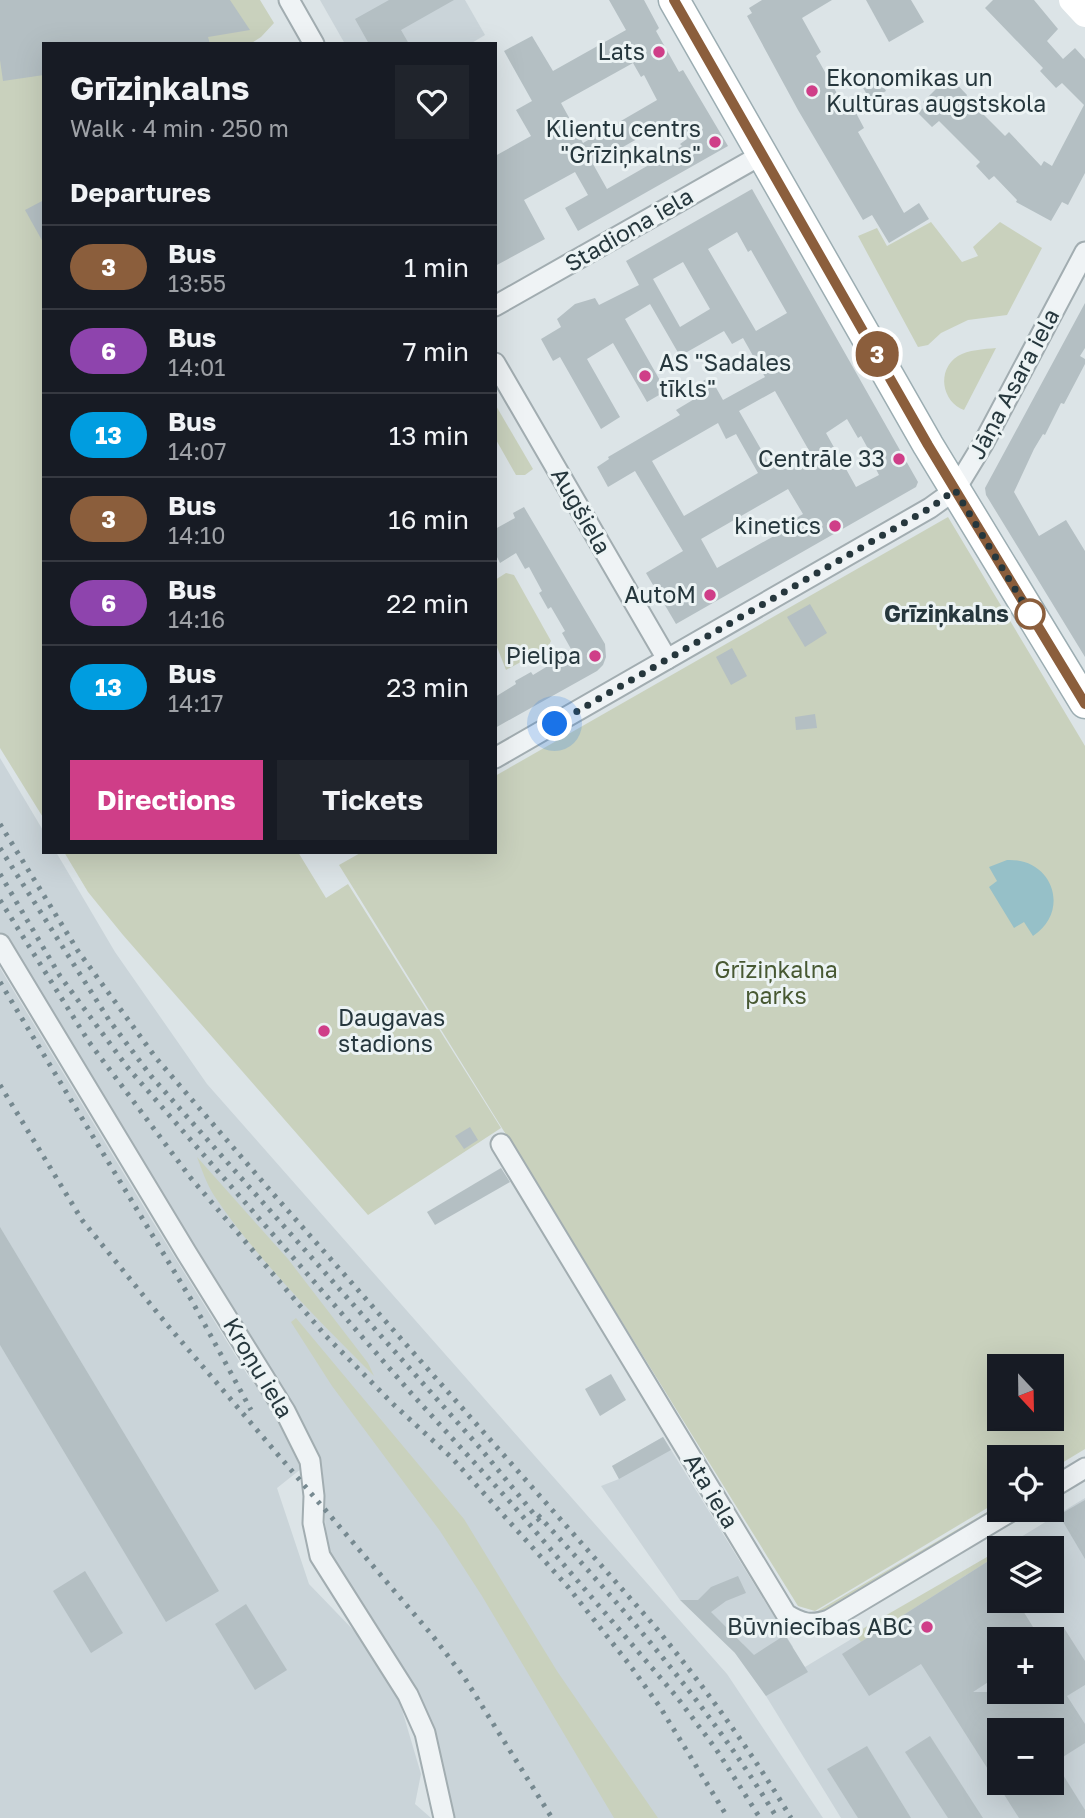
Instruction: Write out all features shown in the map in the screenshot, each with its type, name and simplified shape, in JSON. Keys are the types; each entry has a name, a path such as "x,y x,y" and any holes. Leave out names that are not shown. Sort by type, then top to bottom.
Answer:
{"main road":[{"path":"674,0 955,490 1085,704"}],"street":[{"path":"289,0 313,42"},
{"path":"1072,0 1085,14"},
{"name":"Stadiona iela","path":"497,305 763,154"},
{"name":"Jāņa Asara iela","path":"497,757 930,508 955,490 997,419 1085,253"},
{"name":"Augšiela","path":"497,366 667,659"},
{"name":"Kroņu iela","path":"0,944 285,1411 310,1461 314,1496 313,1523 320,1556 408,1695 425,1733 443,1818"},
{"name":"Ata iela","path":"501,1144 786,1614 800,1622 815,1625 829,1620 993,1522"},
{"path":"1064,1481 1085,1468"}],"shaded area":[{"path":"320,0 465,0 485,35 473,42 344,42"},
{"path":"0,758 42,829 42,854 57,854 115,952 207,1084 727,1674 823,1818 453,1818 431,1722 327,1553 322,1467 291,1406 81,1068 0,932"},
{"path":"0,968 153,1222 247,1374 277,1416 301,1469 277,1488 309,1584 361,1638 400,1703 421,1774 415,1804 431,1818 0,1818"},
{"path":"663,1437 793,1647 788,1650 805,1667 987,1557 987,1613 1064,1613 1064,1536 1022,1536 1045,1522 1064,1522 1064,1511 1085,1498 1085,1818 841,1818 766,1696 735,1653 743,1644 698,1600 680,1600 601,1486 619,1479 612,1466"}],"green space":[{"path":"0,0 260,0 274,23 253,42 42,42 42,816 0,748"},
{"path":"931,222 962,262 978,256 973,247 1000,222 1042,248 1007,315 968,320 941,333 928,345 918,347 858,236 877,228 887,246"},
{"path":"996,348 964,410 957,406 947,393 945,385 944,377 951,362 966,352"},
{"path":"497,407 533,469 525,475 516,475 497,442"},
{"name":"Grīziņkalna parks","path":"948,517 1085,746 1085,1449 1064,1462 1064,1445 987,1445 987,1508 815,1611 798,1606 339,865 358,854 497,854 497,775"},
{"path":"506,573 514,575 551,641 548,647 506,670 497,647 497,579"},
{"name":"Daugavas stadions","path":"65,854 299,854 326,898 348,884 501,1128 368,1215 88,892"},
{"path":"197,1157 288,1259 368,1363 374,1376 250,1244 212,1192"},
{"path":"296,1318 464,1519 557,1671 658,1818 614,1818 482,1596 440,1531 332,1386 291,1322"},
{"path":"987,1512 987,1516 821,1613 816,1612"},
{"path":"987,1557 987,1562 861,1642 856,1635"}],"water":[{"path":"1007,860 1023,862 1036,868 1052,888 1054,900 1051,913 1045,925 1033,936 1024,922 1014,928 989,887 997,881 989,867"}],"building":[{"path":"0,0 230,0 250,30 208,37 209,42 42,42 42,75 3,81 0,60"},
{"path":"389,0 454,0 401,30 408,42 368,42 355,19"},
{"path":"609,0 644,0 659,28 656,31 679,72 683,70 728,146 578,231 565,208 588,195 575,172 524,200 545,239 497,265 497,155 531,136 516,110 532,101 504,51 532,36 553,71 626,30","holes":["633,63 641,77 644,75 657,100 583,143 561,103","674,118 687,139 680,144 682,146 607,189 593,164"]},
{"path":"762,0 832,0 802,18 821,52 816,56 848,113 855,111 864,128 858,132 904,213 919,203 929,219 889,243 872,215 863,220 798,110 747,16 752,13 749,8"},
{"path":"866,0 911,0 924,22 889,42"},
{"path":"993,0 1034,0 1058,29 1047,41 1063,59 1075,48 1085,59 1085,173 1068,205 1062,202 1051,221 1016,202 994,176 989,180 976,166 980,162 939,121 932,127 918,113 926,105 923,102 949,76 1005,136 1009,132 1041,166 1044,161 1052,166 1084,105 1062,83 1056,88 1040,71 1043,68 985,8"},
{"path":"878,77 886,91 870,100 862,86"},
{"path":"752,189 918,482 916,487 676,624 646,573 683,551 635,471 608,487 597,467 609,459 608,457 680,415 676,410 701,395 696,385 710,377 723,400 765,377 743,338 732,344 724,331 680,356 650,304 625,319 666,391 647,402 613,343 587,359 620,417 601,429 560,357 553,361 541,339 561,327 557,319 575,304 595,298 599,305 639,285 626,261","holes":["737,232 748,252 751,250 787,313 756,331 708,249","683,262 710,309 680,327 653,279","775,391 811,454 782,470 776,461 770,465 739,411","847,419 858,438 861,436 876,463 874,465 879,475 856,487 826,433","718,423 726,439 736,434 758,473 684,516 652,461","788,489 803,514 788,523 790,527 717,568 701,539"]},
{"path":"42,201 42,240 25,210"},
{"path":"1085,303 1085,348 1080,356 1085,359 1085,364 1064,404 1061,403 1045,435 1043,434 1034,449 1014,492 1039,536 1066,520 1085,551 1085,657 986,495 985,488"},
{"path":"524,507 605,644 606,657 597,671 497,727 497,696 516,684 515,681 531,672 533,675 571,649 562,633 565,631 539,593 542,591 529,567 525,569 516,553 500,563 497,557 497,528 515,518 513,513"},
{"path":"810,604 827,633 805,647 787,617"},
{"path":"732,648 747,676 731,685 716,657"},
{"path":"815,714 817,728 796,730 795,717"},
{"path":"470,1127 478,1140 464,1149 455,1136"},
{"path":"501,1168 510,1182 435,1225 427,1212"},
{"path":"0,1227 219,1591 166,1622 0,1345"},
{"path":"611,1374 626,1400 600,1416 585,1389"},
{"path":"663,1437 671,1450 619,1479 612,1466"},
{"path":"1085,1500 1085,1559 1063,1522 1064,1512"},
{"path":"987,1562 987,1613 1024,1613 1033,1627 987,1627 987,1683 973,1692 987,1692 987,1704 1064,1704 1064,1628 1085,1661 1085,1685 1067,1696 1085,1724 1085,1743 1064,1756 1064,1718 987,1718 987,1768 921,1664 869,1696 842,1654"},
{"path":"85,1571 123,1633 91,1653 53,1591"},
{"path":"738,1576 746,1593 726,1601 711,1612 754,1655 785,1635 808,1672 766,1696 735,1653 680,1600 698,1600 711,1587"},
{"path":"246,1604 287,1670 255,1690 215,1624"},
{"path":"930,1736 983,1818 948,1818 905,1752"},
{"path":"867,1746 911,1818 858,1818 827,1769"},
{"path":"1064,1776 1085,1810 1085,1818 1019,1818 1004,1795 1064,1795"}],"railway":[{"path":"0,824 78,951 156,1058 652,1623 725,1718 791,1818"},
{"path":"0,848 109,1020 151,1076 481,1449 543,1525"},
{"path":"0,874 60,976 128,1068 411,1393 512,1504 676,1696 716,1749 760,1818"},
{"path":"0,900 89,1042 190,1177 325,1335 393,1404 452,1458 568,1587 660,1707 728,1818"},
{"path":"0,982 192,1301 251,1410"},
{"path":"0,1085 82,1220 169,1327 432,1635 464,1677 552,1818"},
{"path":"538,1515 603,1587 695,1698 777,1818"}],"bus line":[{"name":"3","path":"674,0 928,445 1085,704"}],"place":[{"name":"Lats","path":"659,52"},
{"name":"Ekonomikas un Kultūras augstskola","path":"812,91"},
{"name":"Klientu centrs \"Grīziņkalns\"","path":"715,142"},
{"name":"AS \"Sadales tīkls\"","path":"645,376"},
{"name":"Centrāle 33","path":"899,459"},
{"name":"kinetics","path":"835,526"},
{"name":"AutoM","path":"710,595"},
{"name":"Grīziņkalns","path":"1030,614"},
{"name":"Pielipa","path":"595,656"},
{"name":"Daugavas stadions","path":"324,1031"},
{"name":"Būvniecības ABC","path":"927,1627"}],"route":[{"path":"555,724 930,508 955,490 1030,614"}]}
